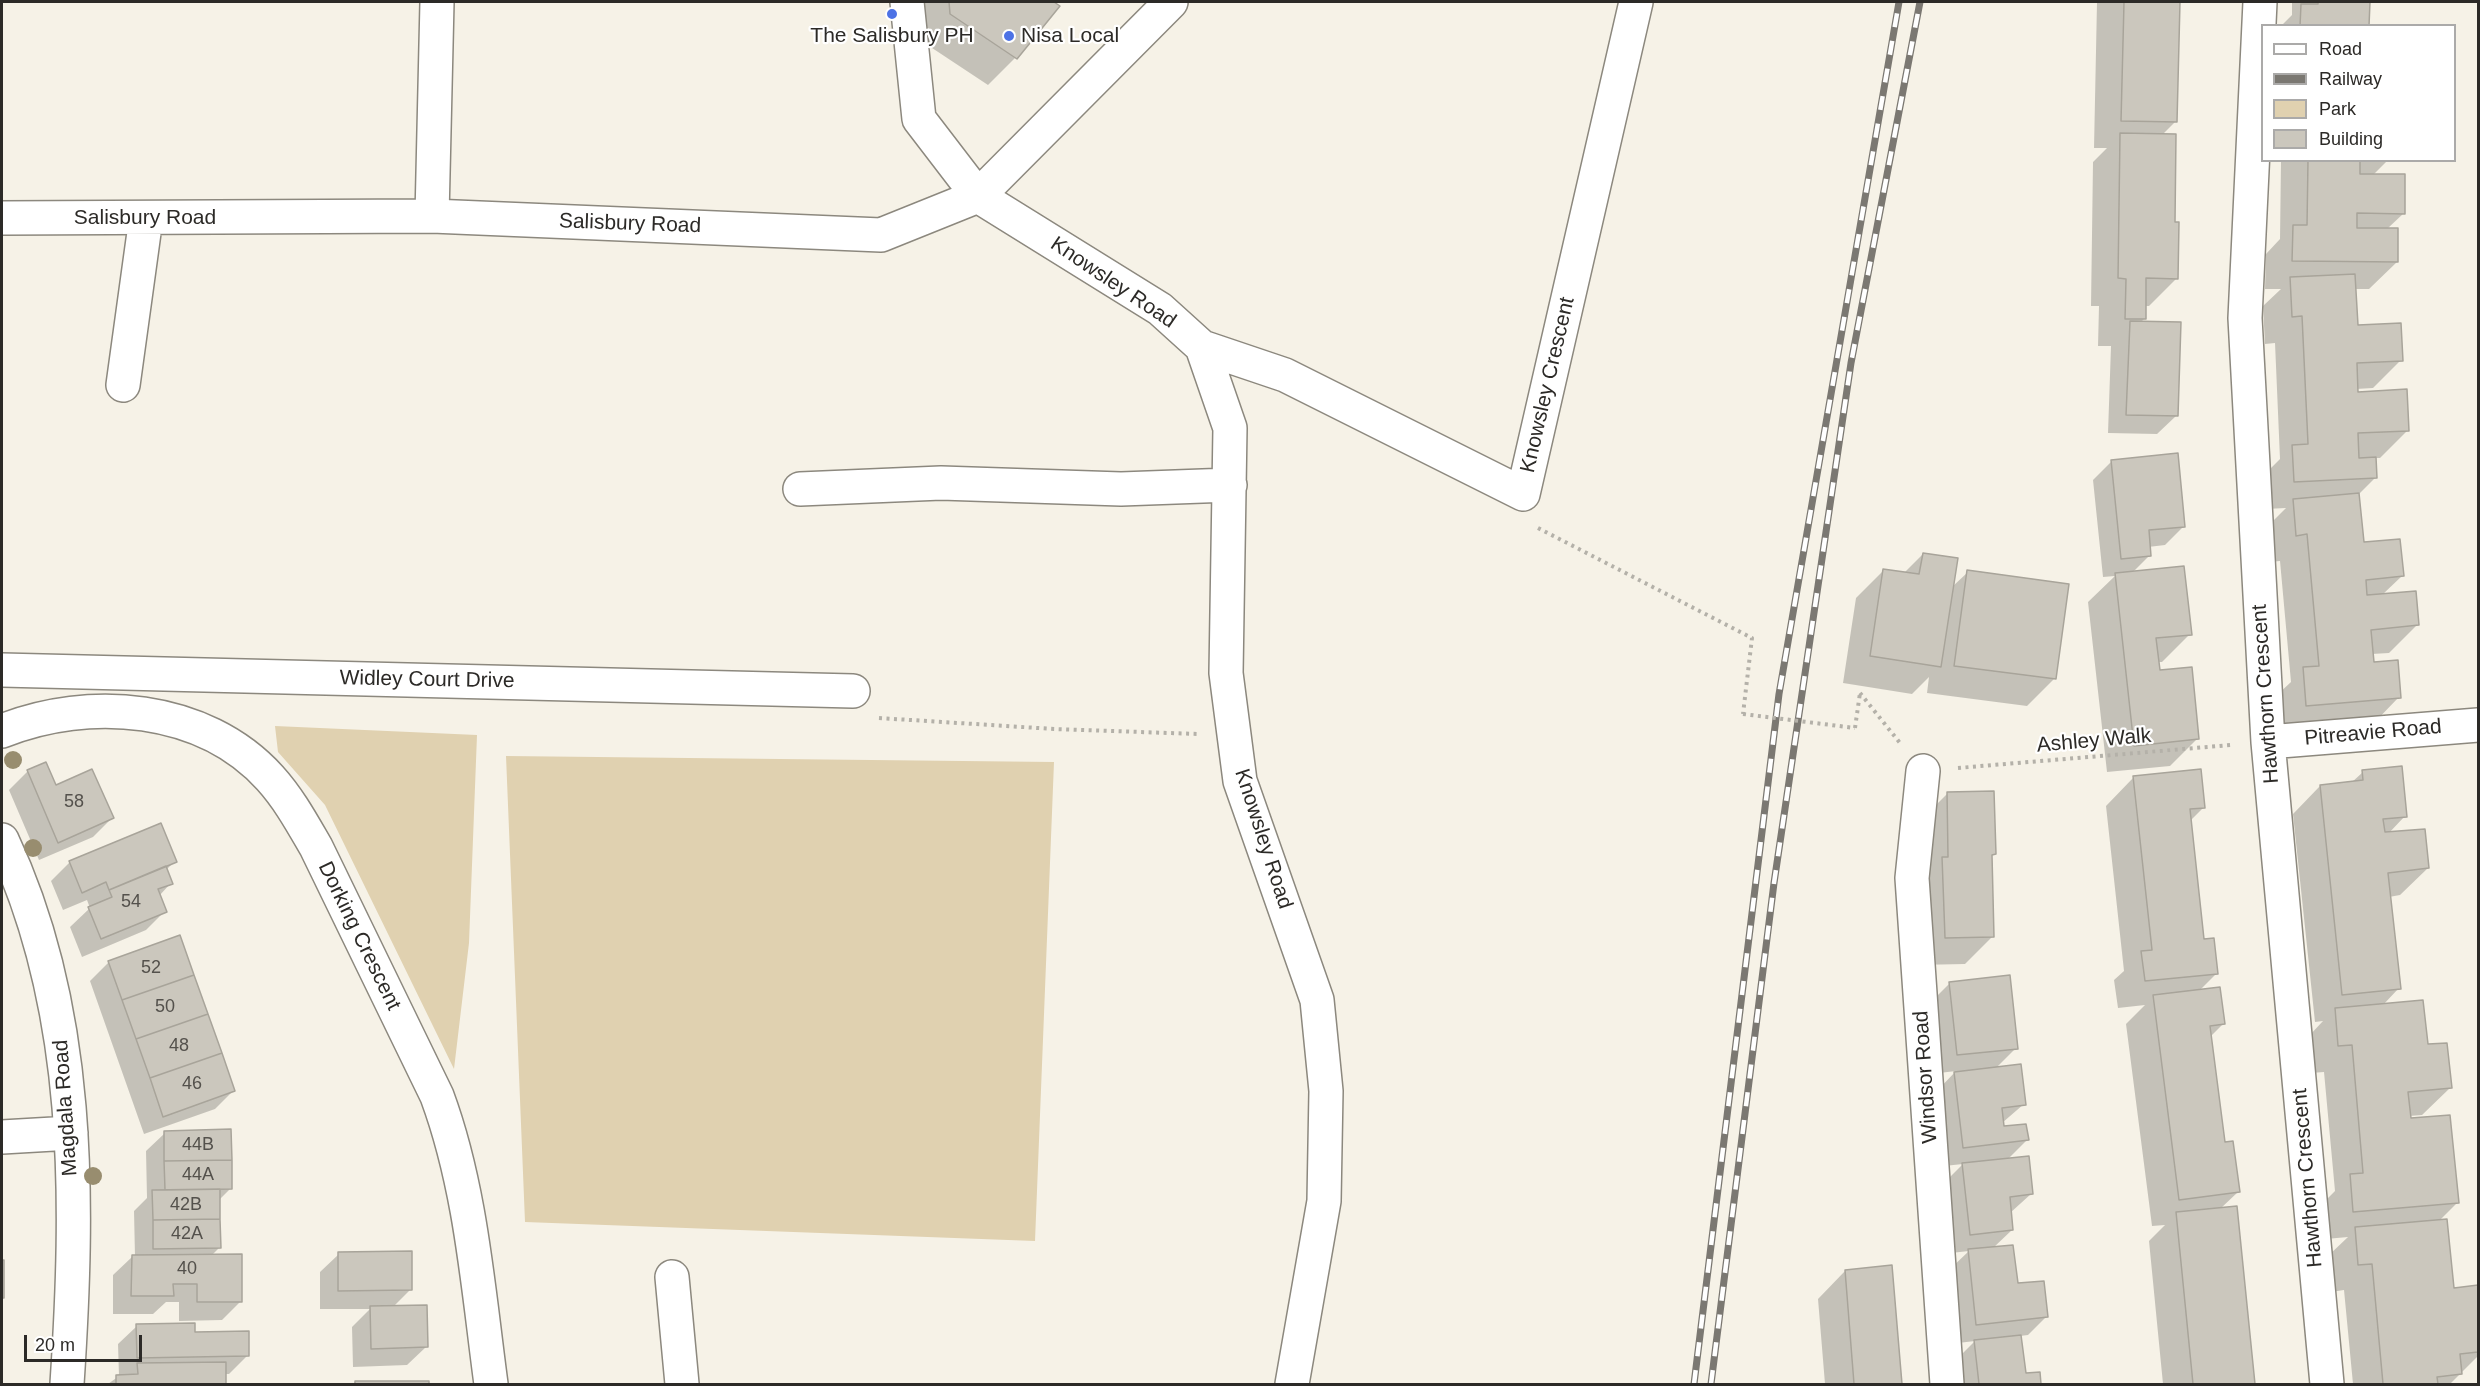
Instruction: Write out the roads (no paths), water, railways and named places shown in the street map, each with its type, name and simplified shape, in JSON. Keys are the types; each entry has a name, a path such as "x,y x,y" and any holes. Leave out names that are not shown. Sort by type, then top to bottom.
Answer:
{"street":[{"path":"432,216 437,2"},
{"path":"907,2 919,119 978,195"},
{"name":"Salisbury Road","path":"2,218 432,216 881,235 978,195 1171,2"},
{"name":"Knowsley Crescent","path":"1202,347 1284,375 1523,494 1636,2"},
{"name":"Hawthorn Crescent","path":"2260,2 2245,318 2268,741 2327,1384"},
{"name":"Knowsley Road","path":"978,195 1160,309 1202,347 1230,428 1226,673 1240,781 1317,1000 1326,1091 1324,1201 1292,1384"},
{"path":"123,384 146,218"},
{"path":"800,489 941,483 1121,489 1230,485"},
{"name":"Widley Court Drive","path":"2,670 853,691"},
{"path":"57,671 57,716"},
{"name":"Dorking Crescent","path":"2,731 57,716 109,710 152,715 213,734 244,755 269,777 295,810 316,847 437,1096 450,1130 461,1172 491,1384"},
{"name":"Pitreavie Road","path":"2268,741 2478,725"},
{"name":"Windsor Road","path":"1923,771 1911,878 1947,1384"},
{"name":"Magdala Road","path":"2,840 36,926 58,1013 66,1067 71,1133 71,1310 67,1384"},
{"path":"2,1137 71,1133"},
{"path":"672,1277 682,1384"}],"railway":[{"path":"1694,1384 1779,694 1899,2"},
{"path":"1711,1384 1774,883 1851,363 1920,2"}],"place":[{"name":"The Salisbury PH","path":"892,14"},
{"name":"Nisa Local","path":"1009,36"}]}
